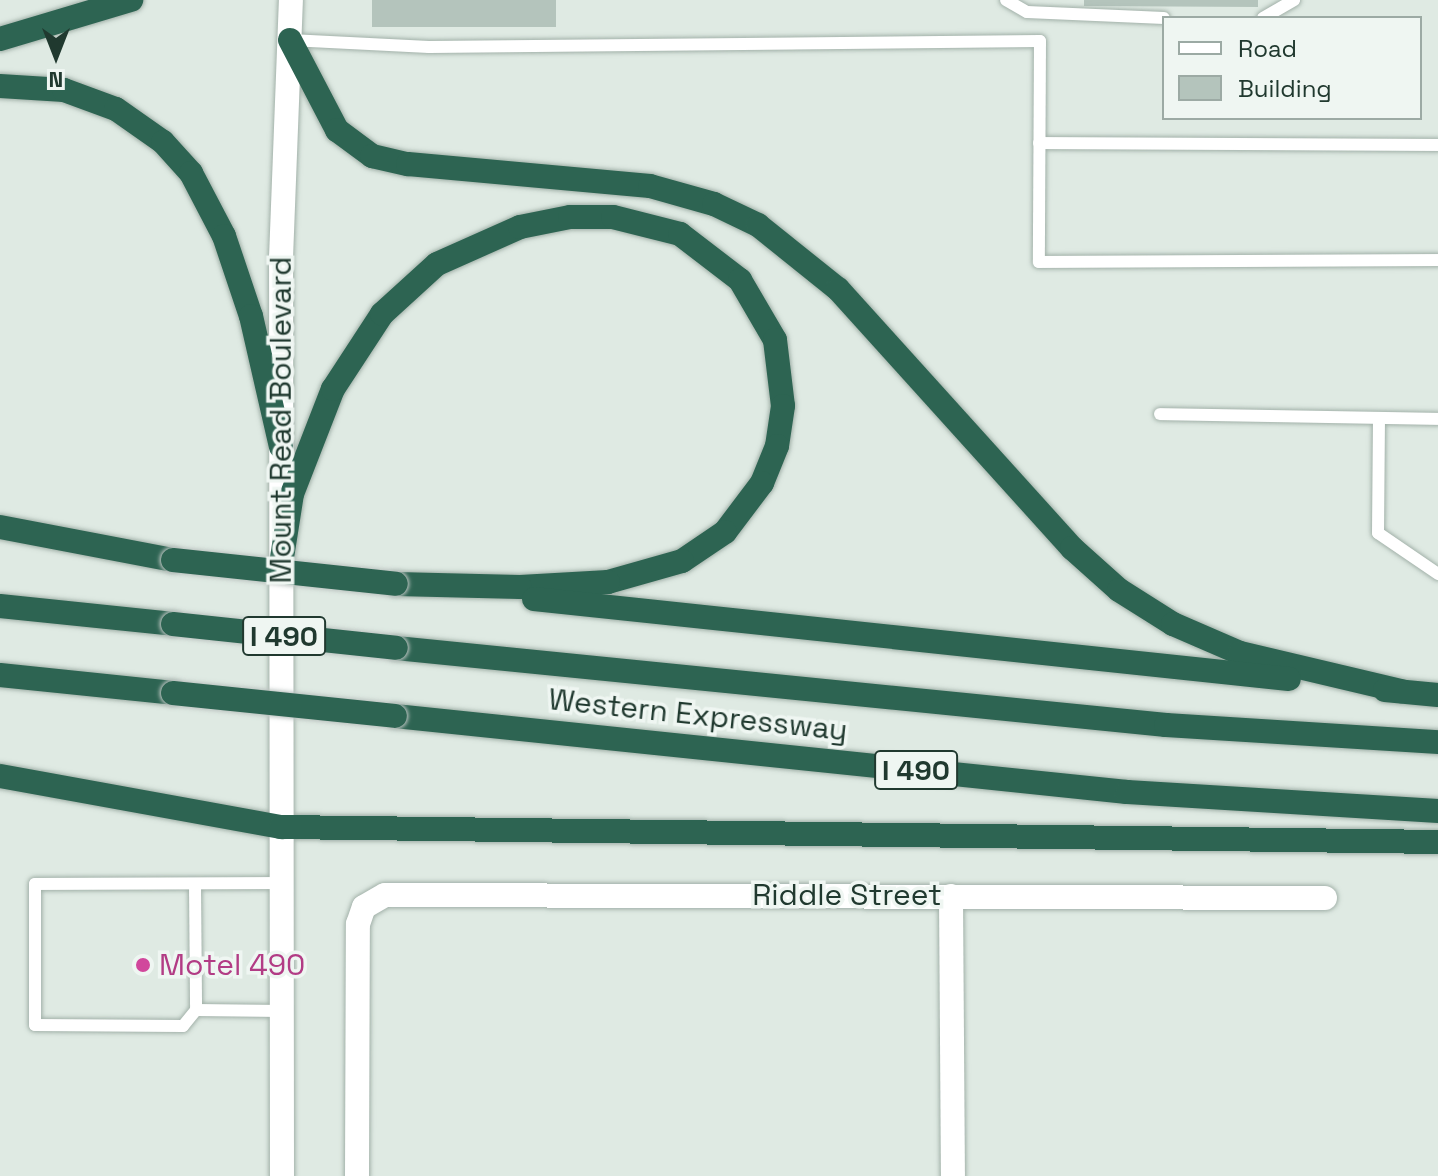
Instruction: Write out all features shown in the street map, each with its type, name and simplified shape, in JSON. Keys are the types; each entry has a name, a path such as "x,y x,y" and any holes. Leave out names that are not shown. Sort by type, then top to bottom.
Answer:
{"highway":[{"path":"0,39 131,0"},
{"path":"290,40 337,130 372,156 408,164 650,186 714,204 758,225 838,289 1072,548 1132,599 1189,632 1240,653 1401,691"},
{"path":"0,86 50,88 104,103 141,124 182,162 215,215 241,285 281,447"},
{"path":"281,564 295,483 333,389 382,314 437,264 485,239 530,225 613,217 680,234 740,280 775,340 783,406 777,446 762,483 725,532 682,561 608,582 520,587 396,584"},
{"path":"0,527 173,560"},
{"path":"0,543 1438,695"},
{"name":"Western Expressway","path":"0,606 1182,727 1438,742"},
{"name":"Western Expressway","path":"0,675 1112,791 1438,811"},
{"path":"0,776 281,827 1438,842"}],"street":[{"name":"Mount Read Boulevard","path":"282,1176 282,211 291,0"},
{"name":"Riddle Street","path":"357,1176 357,934 360,915 371,902 402,893 1325,898"},
{"path":"951,896 953,1176"}],"lane":[{"path":"1006,0 1027,12 1162,18"},
{"path":"1266,16 1294,0"},
{"path":"290,40 429,47 1040,41 1039,262 1438,260"},
{"path":"1039,143 1438,145"},
{"path":"1160,414 1438,419"},
{"path":"1379,418 1378,533 1438,574"},
{"path":"195,885 196,1010 183,1026 35,1025 35,884 281,883"},
{"path":"196,1010 282,1011"}],"building":[{"path":"372,0 556,0 556,27 372,27"},
{"path":"1084,0 1258,0 1258,7 1084,6"}],"place":[{"name":"Motel 490","path":"143,965"}]}
